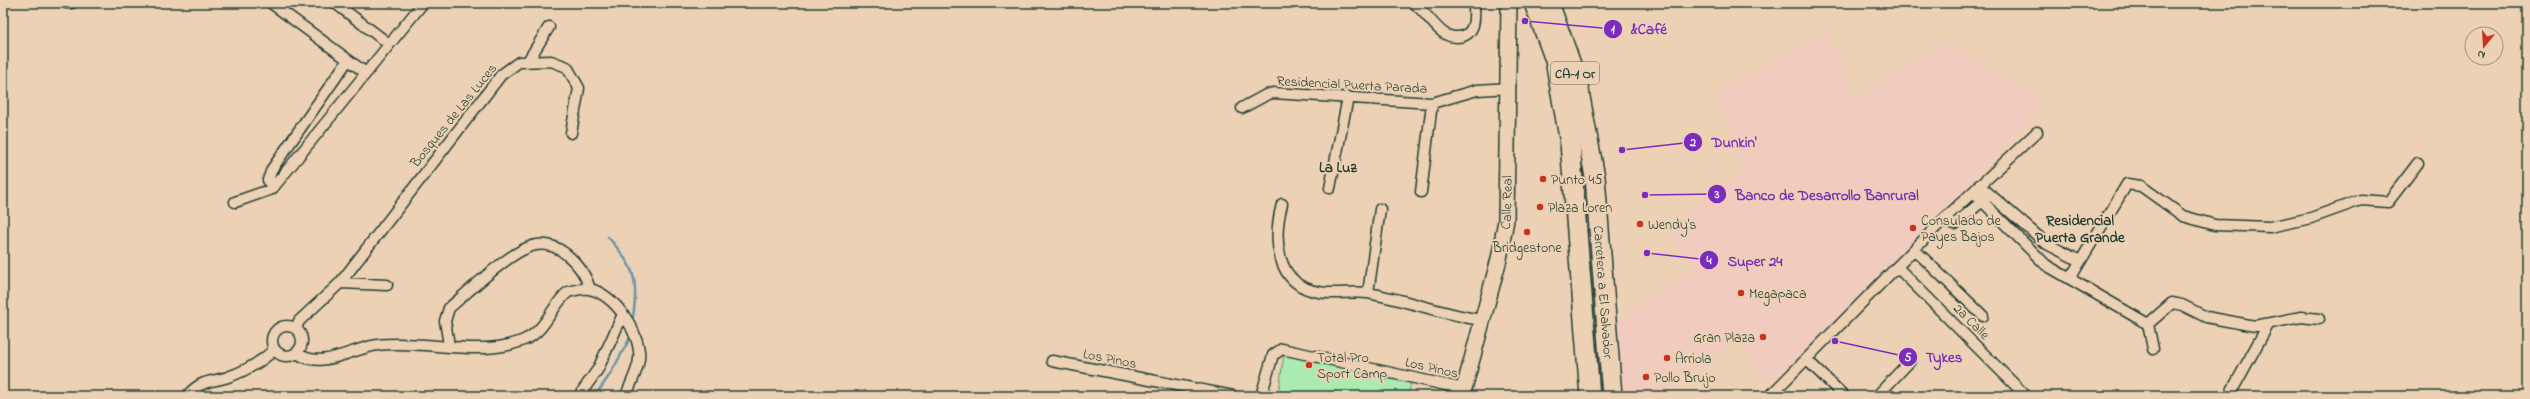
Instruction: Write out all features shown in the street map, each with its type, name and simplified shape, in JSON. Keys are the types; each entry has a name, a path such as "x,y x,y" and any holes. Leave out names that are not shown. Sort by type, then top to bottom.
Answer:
{"highway":[{"name":"Carretera a El Salvador","path":"1534,3 1555,60 1568,129 1590,396"},
{"name":"Carretera a El Salvador","path":"1549,3 1577,80 1595,177 1612,396"}],"main road":[{"name":"Calle Real","path":"1463,392 1481,320 1499,259 1506,220 1510,88 1509,3"}],"street":[{"path":"66,3 72,3"},
{"path":"271,3 366,73"},
{"path":"335,3 389,44"},
{"path":"235,202 272,188 423,3"},
{"path":"1414,3 1440,30 1454,37 1462,37 1471,29 1473,25 1474,3"},
{"path":"528,61 549,27"},
{"path":"272,188 268,180 272,169 348,60"},
{"name":"Bosques de Las Luces","path":"296,329 299,321 340,283 501,75 519,62 551,61 567,67 578,88 571,133"},
{"name":"Residencial Puerta Parada","path":"1242,108 1266,95 1273,93 1432,103 1477,90 1510,88"},
{"path":"1330,188 1348,97"},
{"path":"1421,192 1432,103"},
{"path":"1770,396 1943,220 2037,132"},
{"path":"2071,278 2127,184 2141,186 2187,217 2215,225 2270,227 2311,218 2361,200 2388,202 2418,163"},
{"path":"1976,189 1990,194 2047,244 2080,261"},
{"path":"1976,189 1982,202 2038,258 2054,270 2071,278 2148,324"},
{"path":"1943,220 1954,224 1990,194"},
{"path":"1282,204 1278,221 1277,243 1284,271 1307,289 1319,292 1368,293 1481,320"},
{"path":"1368,293 1380,209"},
{"path":"449,345 444,320 449,308 517,252 533,245 554,246 560,249 584,272 590,289"},
{"path":"1915,250 1983,316"},
{"name":"2a Calle","path":"1897,267 2026,396"},
{"path":"340,283 387,285"},
{"path":"297,353 304,358 322,361 377,345 408,342 449,345 510,345 527,339 542,326 562,297 568,292 590,289 606,297 623,314 637,336 640,358 626,396"},
{"path":"2148,324 2172,303 2182,304 2206,317 2255,326 2268,325 2301,317 2319,319"},
{"path":"579,396 598,370 623,314"},
{"path":"2148,324 2152,349"},
{"path":"2229,396 2268,325"},
{"path":"287,326 296,329 302,339 297,353 287,357 274,350 272,338 276,330 287,326"},
{"name":"Los Pinos","path":"1261,396 1273,355 1282,349 1463,392"},
{"path":"187,396 205,381 227,377 251,367 274,350"},
{"path":"1806,359 1844,396"},
{"path":"1877,396 1911,360"},
{"name":"Los Pinos","path":"1052,361 1233,396"}],"shaded area":[{"path":"1827,33 1854,100 1943,42 2045,101 1897,267 1768,383 1736,339 1669,396 1617,396 1612,324 1694,270 1664,226 1743,171 1717,91"}],"green space":[{"name":"Total Pro Sport Camp","path":"1284,354 1411,382 1408,396 1278,396"}],"waterway":[{"path":"608,237 624,256 635,282 635,304 633,317"},
{"path":"595,396 611,373 631,336"}],"place":[{"name":"&Café","path":"1525,21"},
{"name":"Dunkin'","path":"1622,150"},
{"name":"Punto 45","path":"1543,179"},
{"name":"Banco de Desarrollo Banrural","path":"1645,195"},
{"name":"Plaza Loren","path":"1540,207"},
{"name":"Wendy's","path":"1640,224"},
{"name":"Consulado de Payes Bajos","path":"1913,228"},
{"name":"Bridgestone","path":"1527,232"},
{"name":"Super 24","path":"1647,253"},
{"name":"Megapaca","path":"1741,293"},
{"name":"Gran Plaza","path":"1763,337"},
{"name":"Tykes","path":"1835,341"},
{"name":"Arriola","path":"1667,358"},
{"name":"Total Pro Sport Camp","path":"1309,365"},
{"name":"Pollo Brujo","path":"1646,377"}],"district":[{"name":"La Luz","path":"1338,167"},
{"name":"Residencial Puerta Grande","path":"2080,228"}]}
